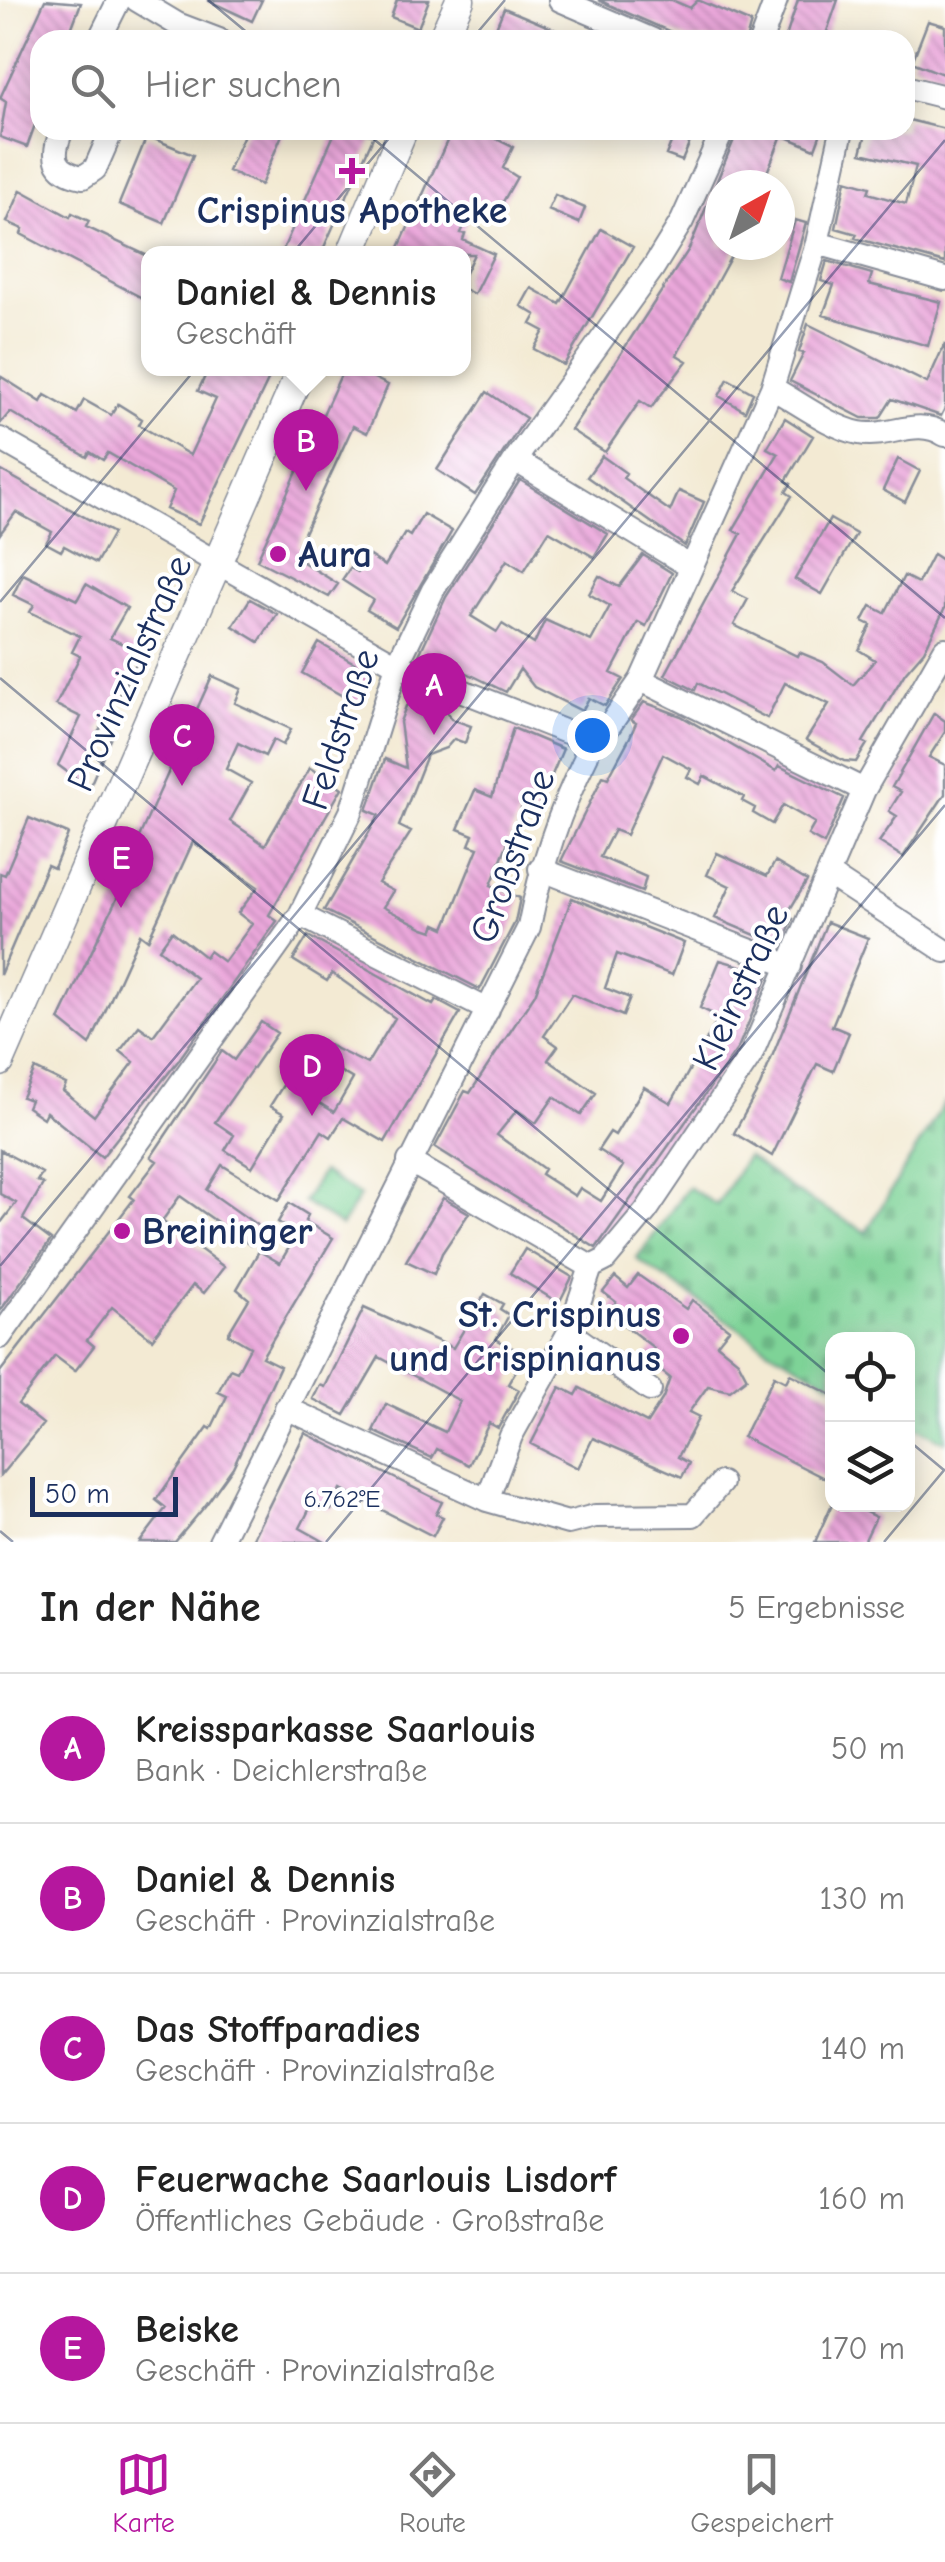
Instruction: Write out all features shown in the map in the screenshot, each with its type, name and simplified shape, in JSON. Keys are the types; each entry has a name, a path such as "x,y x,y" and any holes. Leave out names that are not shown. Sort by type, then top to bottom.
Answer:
{"main road":[{"path":"446,30 460,0"},
{"path":"354,246 400,140"},
{"name":"Provinzialstraße","path":"0,1062 299,376"}],"street":[{"path":"104,30 119,0"},
{"path":"137,0 193,30"},
{"path":"560,0 630,30"},
{"path":"765,30 776,0"},
{"path":"915,89 945,96"},
{"path":"58,140 55,162 66,173 83,176 94,170 108,140"},
{"name":"Feldstraße","path":"0,1337 300,914 351,812 397,665 432,590 516,460 662,253 682,221 718,140"},
{"name":"Großstraße","path":"220,1542 530,926 540,868 560,810 587,755 582,743 605,732 641,680 772,388 817,242 840,140"},
{"path":"817,242 945,280"},
{"path":"772,388 856,433 914,426 934,428 945,435"},
{"path":"0,438 220,560 397,665 574,735 582,743"},
{"path":"516,460 691,566"},
{"name":"Kleinstraße","path":"487,1500 538,1385 569,1332 591,1267 605,1260 646,1211 724,1101 750,1056 864,790 945,649"},
{"path":"641,680 864,790"},
{"path":"540,868 790,966"},
{"path":"830,876 945,951"},
{"path":"300,914 488,1010"},
{"path":"409,1162 591,1267"},
{"path":"569,1332 650,1390"},
{"path":"286,1408 568,1533 595,1516 692,1516 721,1482"}],"green space":[{"path":"945,1102 945,1442 915,1426 915,1332 825,1332 825,1379 772,1351 637,1259 688,1187 717,1205 747,1156 794,1191 866,1232"},
{"path":"322,1172 360,1196 341,1226 303,1202"}],"building":[{"path":"45,0 81,3 71,30 31,30"},
{"path":"207,0 262,0 252,21"},
{"path":"397,0 429,0 418,28 391,17"},
{"path":"598,0 672,0 690,8 698,0 751,23 749,30 666,30"},
{"path":"798,0 838,0 828,30 788,30"},
{"path":"504,8 556,30 495,30"},
{"path":"928,21 945,26 945,75 915,63"},
{"path":"30,33 27,147 0,137 6,102 0,98"},
{"path":"915,122 945,129 945,263 855,238 857,234 836,228 846,180 870,187 868,193 906,204 916,166 861,153 864,140 915,140"},
{"path":"145,140 157,140 193,155 164,223 119,204"},
{"path":"242,140 280,140 261,185 228,171"},
{"path":"332,140 372,140 325,246 285,246"},
{"path":"447,140 498,140 513,147 503,168 517,177 496,214 475,202 461,233 465,234 463,240 494,254 474,294 471,246 400,246"},
{"path":"672,140 691,140 682,161 666,155"},
{"path":"734,140 780,140 768,170 722,170"},
{"path":"794,140 818,140 815,149"},
{"path":"21,190 70,217 72,213 89,221 86,227 141,253 141,297 21,234 23,229 7,222"},
{"path":"555,195 585,208 579,223 548,210"},
{"path":"705,210 705,260 729,260 677,355 687,361 651,408 640,401 605,452 571,430 689,249"},
{"path":"795,220 806,223 789,282 778,278 783,260 795,260"},
{"path":"601,229 633,247 564,365 534,349 544,331 531,324 536,315 521,306 531,288 560,304"},
{"path":"827,261 872,274 869,284 941,302 928,346 823,315 834,285 821,281"},
{"path":"808,324 927,383 945,343 945,408 941,416 892,399 880,418 862,418 790,381 804,353 799,352"},
{"path":"0,376 41,402 45,395 77,413 84,400 111,415 118,404 142,419 139,425 190,455 216,399 198,391 205,376 270,376 199,524 166,509 174,491 108,453 103,460 90,452 87,457 10,412 0,424"},
{"path":"340,376 375,376 388,385 367,433 353,426 298,546 308,550 303,562 338,584 329,597 257,560"},
{"path":"728,379 753,393 745,411 719,396"},
{"path":"487,392 526,418 475,495 437,470"},
{"path":"785,418 813,436 786,481 791,484 786,492 792,496 732,591 748,599 734,625 797,656 799,652 823,662 853,685 875,660 859,650 871,625 863,621 871,606 885,613 904,576 918,583 933,554 945,562 945,608 924,651 905,673 863,742 867,744 856,762 844,761 806,740 829,704 785,683 767,718 698,683 695,690 665,675 741,534 733,530 778,454 767,448"},
{"path":"602,456 626,473 623,478 670,511 679,491 704,502 685,546 587,477"},
{"path":"898,459 920,471 905,502 883,490"},
{"path":"0,470 113,533 96,563 64,546 61,551 46,543 52,532 16,512 0,534"},
{"path":"520,480 608,534 594,557 549,531 524,571 507,560 471,616 497,632 502,624 534,644 545,620 591,641 610,606 589,594 599,576 619,587 643,555 672,573 646,626 638,622 611,673 623,679 605,706 589,698 582,711 534,687 520,669 506,692 455,667 454,671 418,657 446,597"},
{"path":"423,514 452,531 396,627 367,610 373,600 342,580 350,568 358,572 368,555 385,566 405,533 410,536"},
{"path":"830,519 856,534 822,594 795,579"},
{"path":"23,574 77,600 86,584 127,608 110,638 142,653 98,733 111,737 89,788 58,765 81,717 56,705 80,656 72,652 80,636 30,612 34,605 13,595"},
{"path":"250,599 277,614 259,642 233,626"},
{"path":"319,643 374,674 357,704 302,673"},
{"path":"212,676 241,689 235,703 291,729 283,745 273,740 265,756 238,743 226,769 251,783 230,821 265,845 310,768 342,788 269,915 277,921 178,1061 102,1157 46,1112 43,1118 27,1107 30,1100 22,1097 35,1069 66,1084 63,1091 94,1116 134,1062 120,1051 139,1026 153,1036 196,978 159,949 172,931 205,957 209,951 224,962 252,924 238,913 258,887 193,842 148,940 140,934 90,1045 59,1020 131,869 126,866"},
{"path":"421,697 442,704 451,719 471,726 465,743 454,739 446,748 427,755 399,826 411,832 378,883 393,891 383,907 424,928 433,931 436,924 445,928 478,848 469,845 473,835 458,829 475,790 492,797 513,728 563,749 535,815 521,809 491,885 520,898 515,922 480,989 324,910 379,815 367,810 385,759 406,768 400,722 406,706"},
{"path":"644,702 681,716 776,771 779,766 844,798 824,844 808,835 815,823 783,805 772,824 753,813 755,808 742,801 744,797 704,776 700,784 687,777 691,769 663,754 626,835 614,830 600,857 646,877 642,892 561,861 603,776 608,778 630,737 636,723 631,720"},
{"path":"934,713 945,721 945,732 929,757 945,765 945,794 903,857 879,842 897,816 889,811 901,792 892,787"},
{"path":"29,818 68,834 54,868 47,865 0,975 0,873 5,875"},
{"path":"717,853 767,876 775,862 807,881 786,916 793,919 781,946 715,918 730,886 707,875"},
{"path":"572,898 684,943 672,975 617,954 605,988 630,998 623,1016 572,994 544,1036 558,1046 548,1060 596,1093 581,1115 554,1097 536,1123 517,1110 497,1135 544,1169 541,1174 575,1196 580,1188 601,1201 623,1166 598,1150 610,1132 615,1135 644,1087 671,1103 719,1017 700,1008 720,960 769,974 738,1048 596,1248 435,1147 465,1091 470,1093 535,994"},
{"path":"827,922 868,938 832,1026 849,1033 833,1071 817,1064 772,1156 734,1133 760,1086"},
{"path":"308,936 433,1005 436,1000 460,1013 385,1142 343,1118 331,1137 322,1131 279,1200 222,1165 207,1190 261,1228 250,1245 180,1196 162,1221 224,1267 204,1293 193,1285 152,1339 112,1307 87,1340 94,1346 75,1371 55,1356 18,1404 43,1424 0,1476 0,1372 134,1199 130,1196 157,1161 151,1157 222,1051 234,1060 261,1022 277,1033 215,1122 234,1135 225,1150 252,1167 284,1114 270,1106 285,1082 334,1112 353,1079 314,1056 322,1042 367,1064 395,1018 332,973 327,981 293,960"},
{"path":"0,1150 42,1173 37,1181 43,1184 23,1219 51,1240 0,1311 0,1224 16,1203 0,1194"},
{"path":"443,1198 469,1213 442,1253 434,1274 406,1261"},
{"path":"289,1203 308,1215 305,1221 333,1238 262,1357 280,1366 233,1467 205,1506 175,1542 140,1542 166,1508 156,1500 208,1427 211,1429 227,1396 218,1392 230,1369 237,1372 250,1347 228,1334 249,1299 237,1289 259,1251 280,1263 297,1234 278,1222"},
{"path":"525,1249 572,1277 559,1303 510,1273"},
{"path":"638,1275 686,1309 692,1300 729,1329 717,1344 738,1361 747,1378 730,1391 708,1386 689,1412 699,1417 678,1457 689,1463 682,1477 593,1438 578,1468 531,1444 560,1387 576,1395 580,1388 647,1423 663,1398 670,1378 646,1359 654,1348 608,1313 616,1302 603,1292 615,1277 628,1288"},
{"path":"485,1294 503,1304 500,1309 509,1315 496,1339 525,1355 508,1384 519,1390 498,1428 489,1423 469,1465 437,1449 432,1458 373,1431 386,1404 445,1432 460,1401 379,1357 345,1415 313,1399 320,1385 325,1387 364,1308 453,1348"},
{"path":"790,1374 825,1392 825,1478 743,1437 774,1376 786,1382"},
{"path":"305,1433 442,1502 436,1514 443,1517 433,1536 341,1489 331,1510 313,1502 300,1528 325,1542 251,1542"},
{"path":"828,1512 866,1512 876,1517 864,1542 815,1542"}],"place":[{"name":"Crispinus Apotheke","path":"352,171"},
{"name":"Daniel & Dennis","path":"306,491"},
{"name":"Aura","path":"278,554"},
{"name":"Kreissparkasse Saarlouis","path":"434,735"},
{"name":"Das Stoffparadies","path":"182,786"},
{"name":"Beiske","path":"121,908"},
{"name":"Feuerwache Saarlouis Lisdorf","path":"312,1116"},
{"name":"Breininger","path":"122,1231"},
{"name":"St. Crispinus und Crispinianus","path":"681,1336"}]}
